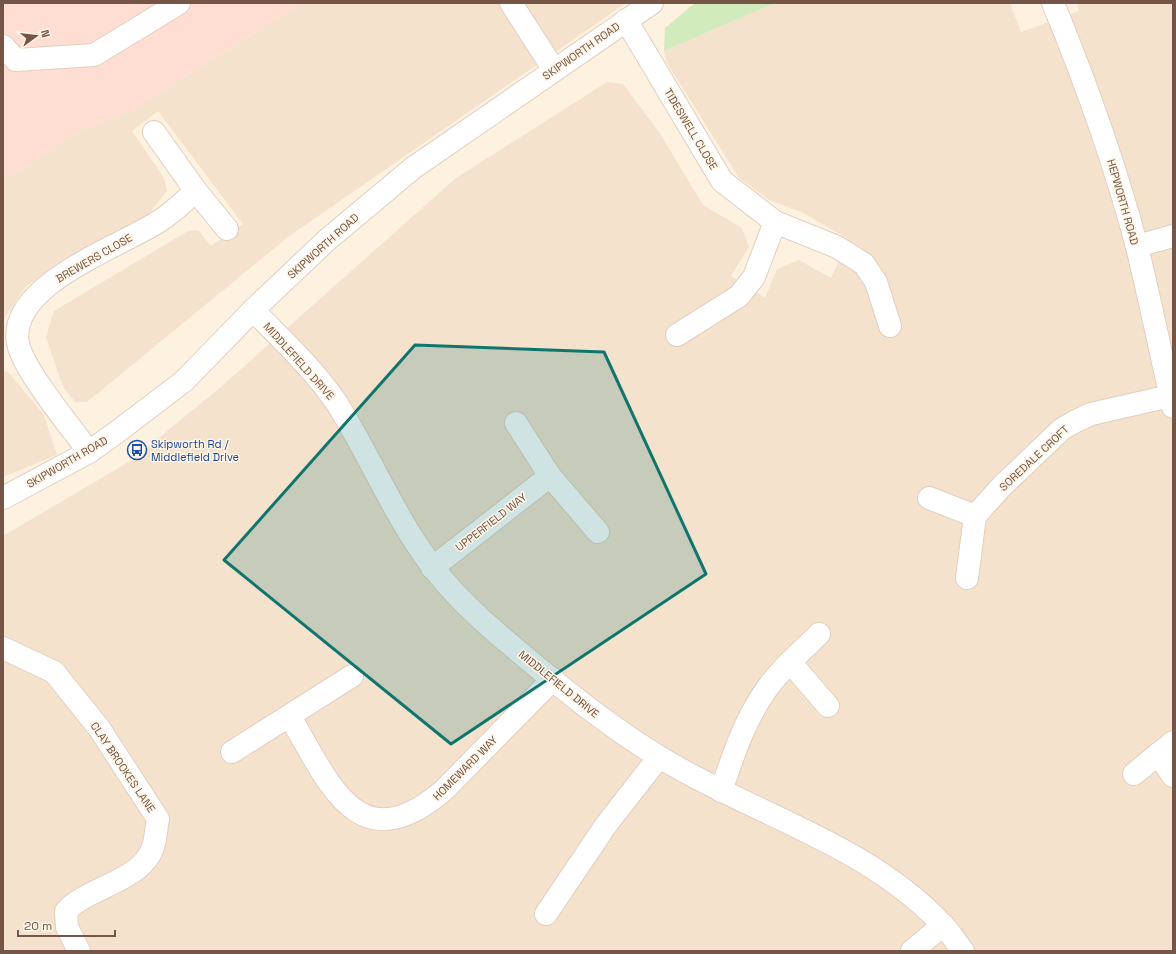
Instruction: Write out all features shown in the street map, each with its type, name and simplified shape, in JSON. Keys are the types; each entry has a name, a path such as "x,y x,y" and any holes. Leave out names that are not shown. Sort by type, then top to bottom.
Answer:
{"street":[{"path":"10,53 94,55 179,3"},
{"path":"511,3 554,70"},
{"name":"SKIPWORTH ROAD","path":"3,498 89,452 184,381 253,310 327,240 413,168 652,3"},
{"name":"HEPWORTH ROAD","path":"1053,3 1080,68 1106,144 1136,246 1172,401"},
{"name":"TIDESWELL CLOSE","path":"626,20 722,181 776,222 837,247 864,264 876,282 890,326"},
{"path":"154,132 196,191 227,229"},
{"name":"BREWERS CLOSE","path":"89,452 10,343 25,307 43,288 68,271 161,220 196,191"},
{"path":"677,335 739,296 754,277 776,222"},
{"path":"1136,246 1173,236"},
{"name":"MIDDLEFIELD DRIVE","path":"253,310 306,366 336,403 408,532 432,568 471,611 621,733 659,757 721,791 832,843 870,865 908,893 943,924 963,951"},
{"name":"SOREDALE CROFT","path":"975,516 1008,481 1062,429 1076,420 1091,414 1172,401"},
{"path":"516,422 550,476 598,532"},
{"name":"UPPERFIELD WAY","path":"432,568 550,476"},
{"path":"929,498 975,516 967,578"},
{"path":"721,791 738,742 766,688 819,634"},
{"name":"CLAY BROOKES LANE","path":"3,648 54,672 99,728 158,819 153,847 140,868 75,901 66,911 67,927 79,951"},
{"path":"790,662 828,706"},
{"path":"232,752 290,717 352,676"},
{"name":"HOMEWARD WAY","path":"290,717 336,794 358,813 373,818 389,819 403,816 428,804 553,679"},
{"path":"1134,774 1165,748 1173,776"},
{"path":"546,914 606,824 659,757"},
{"path":"912,951 943,924"}],"highlighted area":[{"path":"415,345 604,352 706,574 451,744 224,560"}],"shaded area":[{"path":"3,3 302,3 132,110 78,131 3,180"},
{"path":"302,3 626,3 288,237 87,402 75,402 63,387 46,337 54,311 188,231 198,230 211,246 243,224 158,111 132,131 164,178 167,191 147,216 26,286 3,321 3,180 78,131 132,110"},
{"path":"775,3 1010,3 1021,32 1079,11 1076,3 1173,3 1173,951 3,951 3,536 132,460 222,386 456,178 607,82 623,84 659,132 703,205 742,228 749,247 731,276 765,298 777,269 799,260 831,278 849,239 801,212 769,200 739,178 667,63 664,51"},
{"path":"3,371 8,372 44,415 57,455 3,477"}],"green space":[{"path":"695,3 775,3 664,51 665,28"}],"place":[{"name":"Skipworth Rd / Middlefield Drive","path":"137,450"}]}
